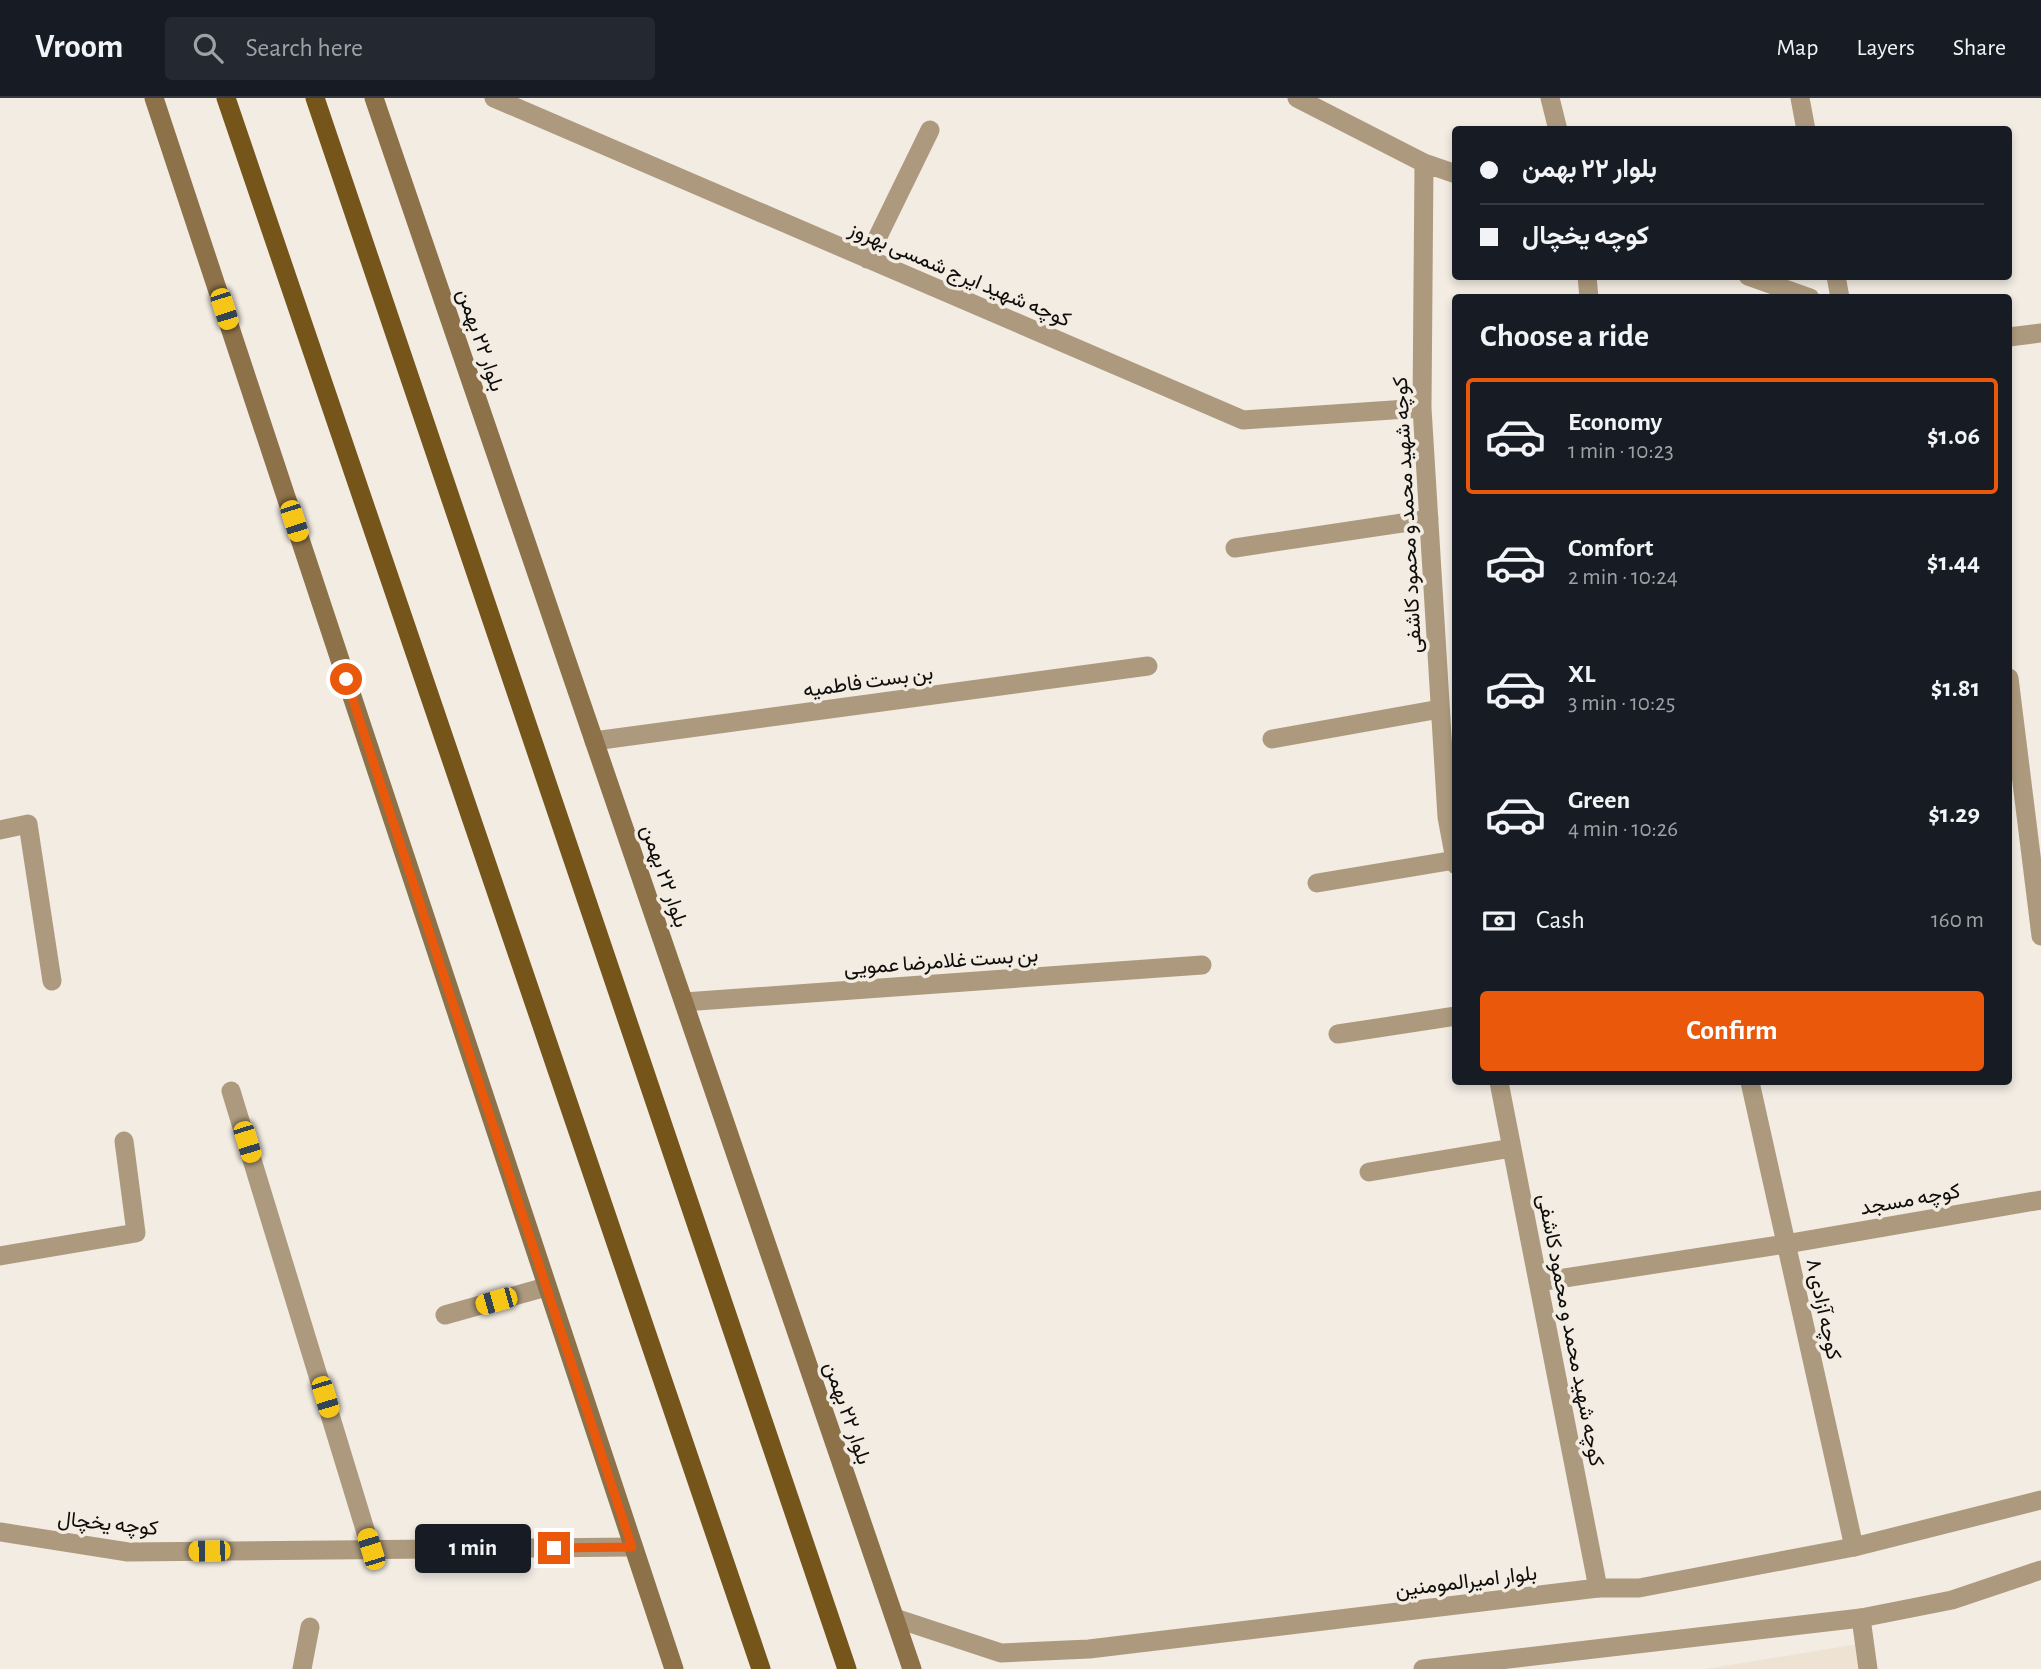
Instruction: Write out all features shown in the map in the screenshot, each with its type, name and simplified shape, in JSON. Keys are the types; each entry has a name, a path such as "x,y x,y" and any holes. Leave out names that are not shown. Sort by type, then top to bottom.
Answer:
{"main road":[{"path":"154,98 674,1669"},
{"path":"226,98 761,1669"},
{"path":"314,98 847,1669"},
{"name":"بلوار ۲۲ بهمن","path":"374,98 912,1669"}],"street":[{"name":"کوچه شهید ایرج شمسی بهروز","path":"494,98 1243,420 1422,408"},
{"path":"1297,98 1424,163 1452,173"},
{"path":"1550,98 1557,126"},
{"path":"1800,98 1805,126"},
{"path":"867,259 930,130"},
{"name":"کوچه شهید محمد و محمود کاشفی","path":"1424,163 1422,408 1447,817 1452,842"},
{"path":"1759,280 1799,294"},
{"path":"2012,337 2041,333"},
{"path":"1235,548 1429,519"},
{"name":"بن بست فاطمیه","path":"594,741 1148,666"},
{"path":"2012,702 2041,936"},
{"path":"1272,739 1440,709"},
{"path":"0,830 28,824 52,981"},
{"path":"1317,883 1452,863"},
{"name":"بن بست غلامرضا عمویی","path":"684,1003 1202,965"},
{"path":"1338,1034 1452,1017"},
{"name":"کوچه شهید محمد و محمود کاشفی","path":"1500,1085 1598,1588"},
{"name":"کوچه آزادی ۸","path":"1751,1085 1853,1547"},
{"path":"231,1091 371,1549"},
{"path":"0,1256 136,1233 124,1141"},
{"path":"1369,1172 1512,1148"},
{"name":"کوچه مسجد","path":"1538,1282 1786,1244 2041,1200"},
{"path":"446,1315 546,1287"},
{"name":"بلوار امیرالمومنین","path":"895,1618 1000,1653 1089,1649 1598,1588 1639,1588 1853,1547 2041,1500"},
{"name":"کوچه یخچال","path":"0,1532 128,1552 632,1547"},
{"path":"1423,1669 1861,1618 1952,1600 2041,1570"},
{"path":"1861,1618 1868,1669"},
{"path":"302,1669 310,1627"}],"shaded area":[{"path":"1864,1643 1868,1669 1706,1669"}],"route":[{"path":"346,679 632,1547 554,1548"}]}
